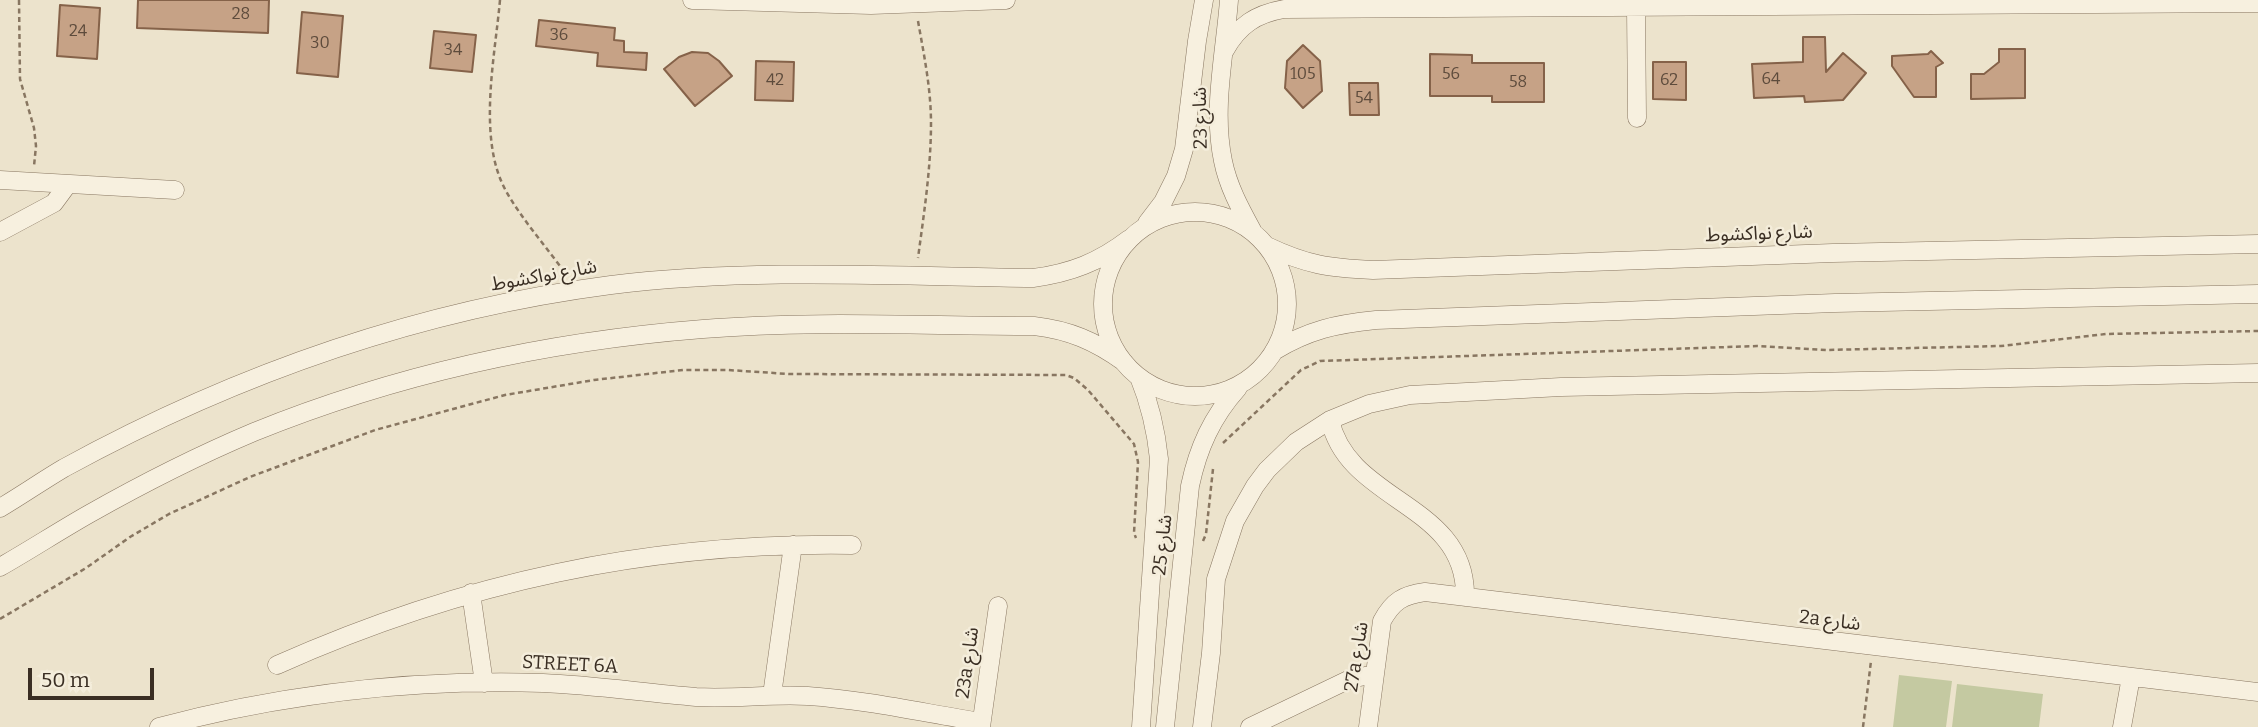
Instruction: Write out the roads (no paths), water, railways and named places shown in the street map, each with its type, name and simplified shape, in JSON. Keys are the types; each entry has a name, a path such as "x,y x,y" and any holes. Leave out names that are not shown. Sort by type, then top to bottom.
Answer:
{"street":[{"path":"692,0 783,4 914,4 1006,0"},
{"name":"شارع 23","path":"1146,225 1163,202 1176,176 1184,149 1204,0"},
{"name":"شارع 23","path":"1229,0 1219,124 1223,161 1234,197 1252,230"},
{"path":"1257,0 1267,6 1284,9"},
{"path":"1225,50 1234,33 1265,12 1368,4 1600,3 1636,7 1830,3 2258,3"},
{"path":"1636,7 1637,118"},
{"path":"0,180 175,190"},
{"path":"0,232 54,202 68,184"},
{"path":"0,567 87,515 169,471 254,433 354,396 430,373 521,352 613,337 705,329 798,326 1034,326 1059,329 1104,347 1139,377 1158,388 1180,395 1202,396 1223,392 1244,382 1261,368 1274,351 1283,330 1287,308 1286,286 1279,265 1267,246 1252,230 1232,219 1199,212 1188,211 1166,216 1146,225 1129,239 1115,257 1107,277 1103,299 1105,321 1112,343 1124,362"},
{"name":"شارع نواكشوط","path":"0,508 62,470 136,431 250,379 328,350 421,322 516,300 578,290 709,277 1033,278 1085,267 1108,255 1129,239"},
{"name":"شارع نواكشوط","path":"1267,246 1299,261 1323,267 1373,270 1898,251 2258,244"},
{"path":"1274,351 1297,337 1322,327 1376,320 1732,306 2258,294"},
{"path":"2165,295 2194,304 2258,305"},
{"path":"1202,727 1216,579 1231,530 1244,503 1267,470 1296,442 1349,411 1389,398 1466,392 1710,383 2258,373"},
{"name":"شارع 25","path":"1139,377 1150,403 1157,431 1159,459 1141,727"},
{"name":"شارع 25","path":"1165,727 1190,486 1196,457 1223,404 1244,382"},
{"path":"1330,420 1342,452 1358,470 1446,537 1462,565 1465,597"},
{"path":"772,695 793,545"},
{"path":"277,665 372,625 471,593 565,571 651,556 730,547 852,545"},
{"name":"2a شارع","path":"1398,599 1425,592 2258,692"},
{"path":"471,593 484,683"},
{"name":"27a شارع","path":"1368,727 1382,621 1398,599"},
{"name":"23a شارع","path":"981,724 998,606"},
{"path":"1250,727 1350,678 1375,674"},
{"path":"2122,727 2131,677"},
{"name":"STREET 6A","path":"159,727 294,699 380,688 484,683 572,685 716,698 772,695 830,698 981,724"}]}
